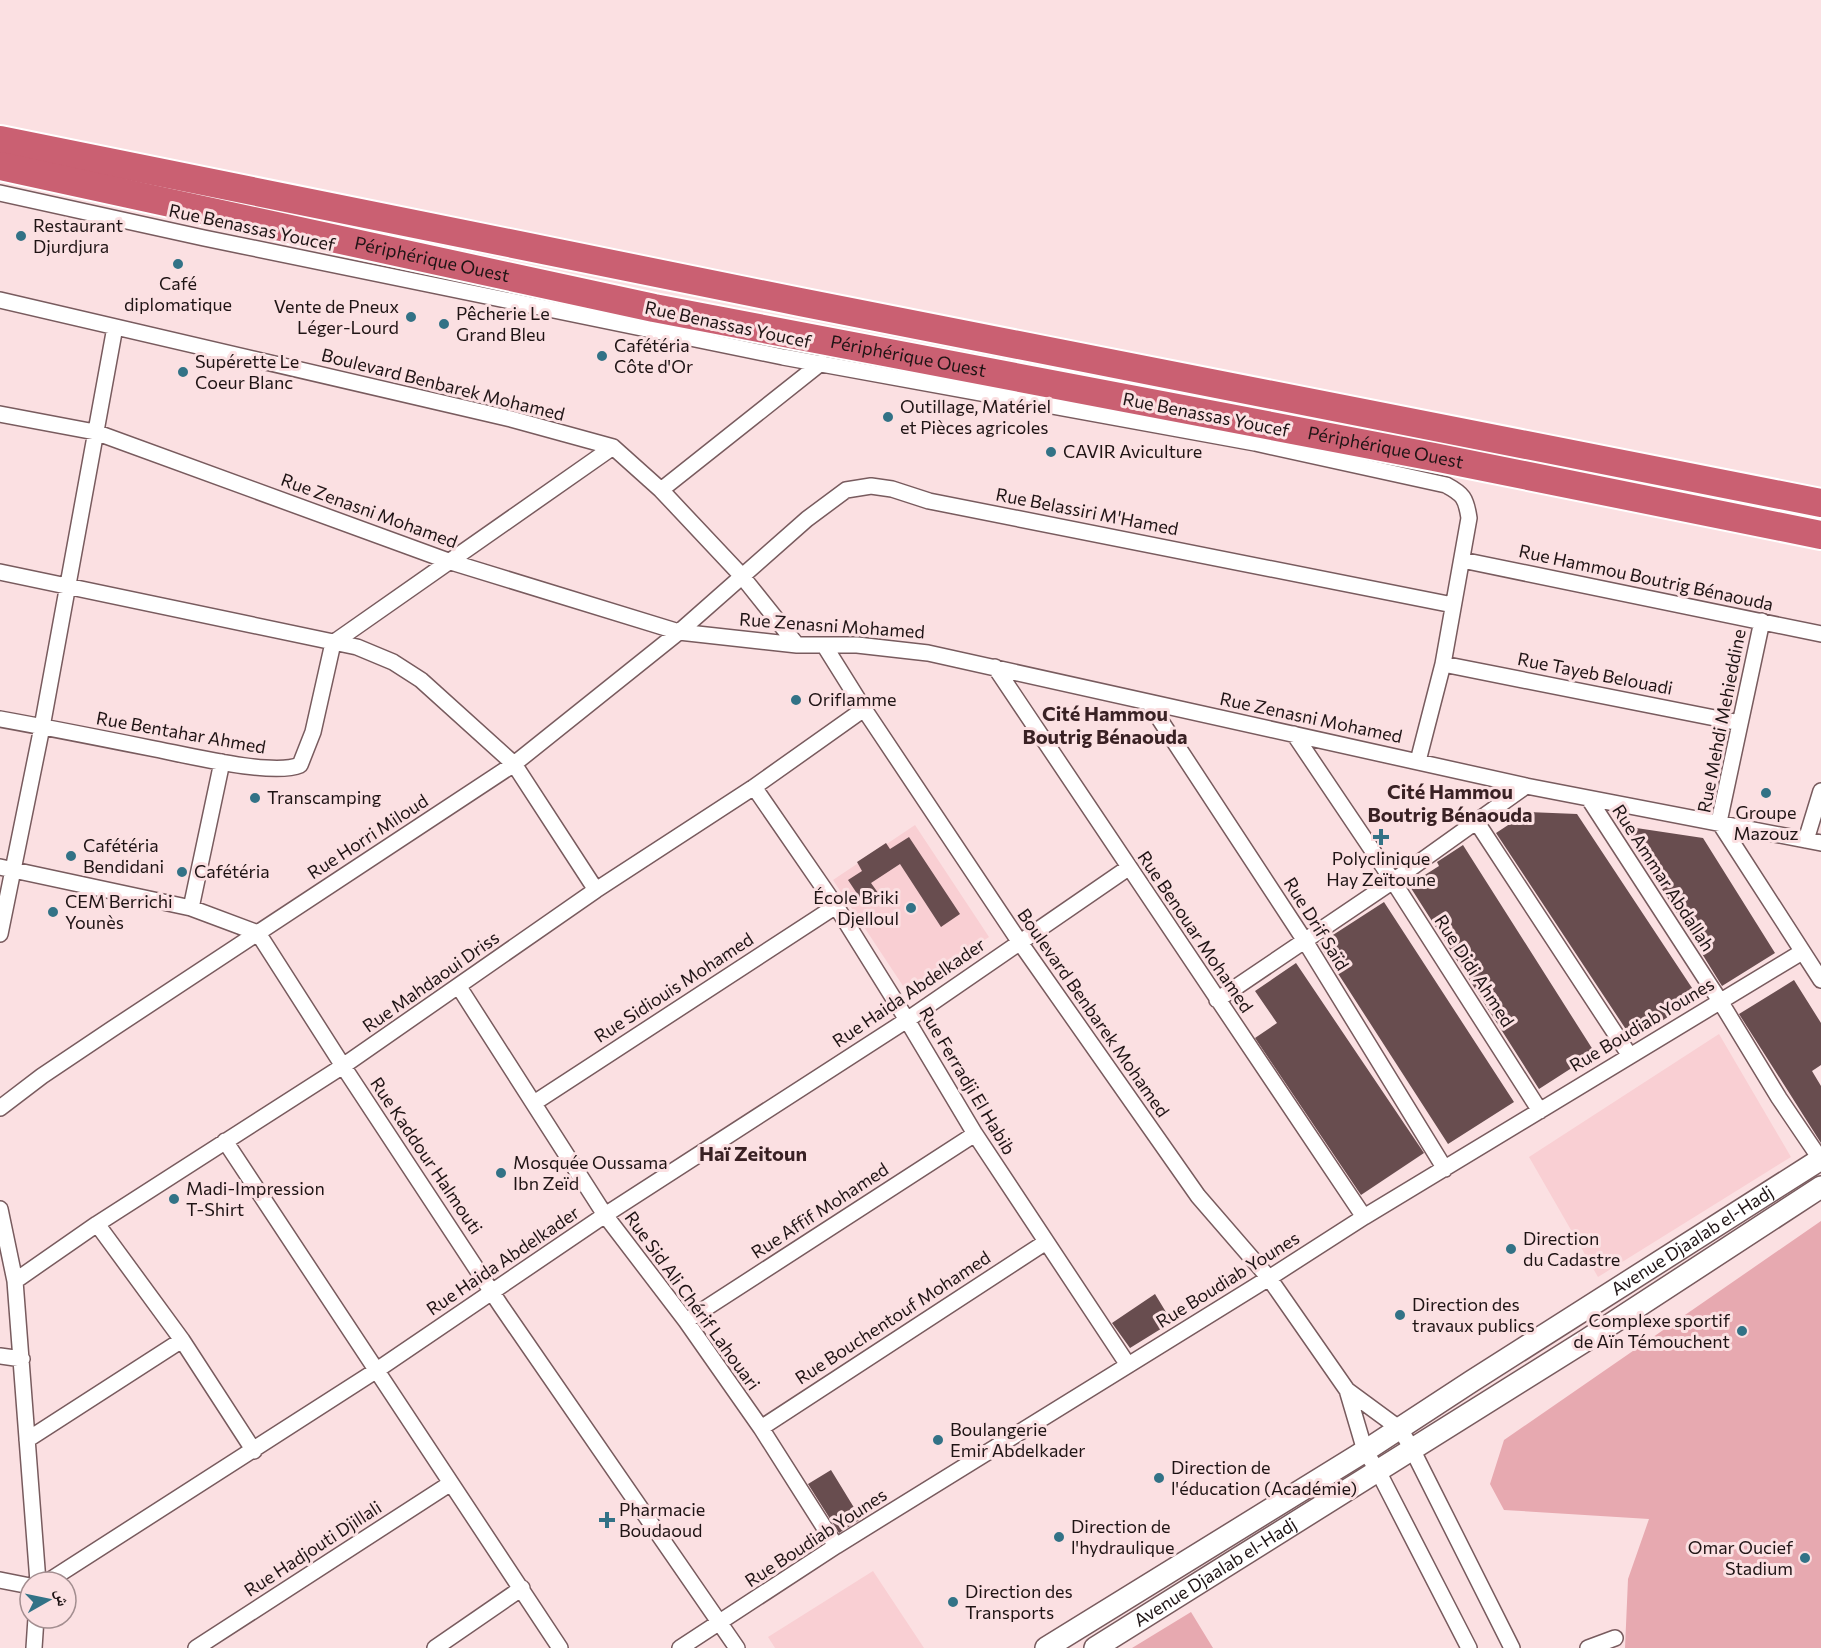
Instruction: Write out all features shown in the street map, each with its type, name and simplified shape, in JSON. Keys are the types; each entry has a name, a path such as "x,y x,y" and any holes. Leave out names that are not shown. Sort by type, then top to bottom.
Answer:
{"highway":[{"name":"Périphérique Ouest","path":"0,140 812,304 1821,503"},
{"name":"Périphérique Ouest","path":"0,166 654,308 1434,457 1821,535"}],"main road":[{"name":"Avenue Djaalab el-Hadj","path":"1046,1648 1400,1429 1482,1374 1821,1160"},
{"name":"Avenue Djaalab el-Hadj","path":"1095,1648 1588,1339 1821,1187"}],"street":[{"name":"Rue Benassas Youcef","path":"0,194 204,238 821,363 1255,443 1446,485 1461,493 1467,505 1469,518 1443,664 1418,761"},
{"name":"Boulevard Benbarek Mohamed","path":"0,300 511,418 613,447 661,490 741,575 797,645"},
{"path":"0,934 6,868 42,727 115,327"},
{"path":"661,490 821,363"},
{"name":"Rue Zenasni Mohamed","path":"0,414 95,432 451,562 679,632 797,645 857,645 928,653 1589,800 1719,822 1813,842"},
{"path":"333,643 613,447"},
{"name":"Rue Belassiri M'Hamed","path":"741,575 807,519 846,490 871,486 892,489 929,501 1453,605"},
{"name":"Rue Hammou Boutrig Bénaouda","path":"1462,560 1821,634"},
{"path":"0,572 357,647 393,662 421,680 514,765 596,890"},
{"name":"Rue Horri Miloud","path":"0,1108 42,1076 112,1029 514,765 679,632 741,575"},
{"name":"Rue Mehdi Mehieddine","path":"1761,621 1719,822 1821,980"},
{"name":"Rue Bentahar Ahmed","path":"0,719 222,762 291,769 300,765 314,732 333,643"},
{"name":"Boulevard Benbarek Mohamed","path":"824,645 1019,942 1198,1196 1269,1278 1347,1390 1365,1451 1378,1471 1469,1648"},
{"name":"Rue Tayeb Belouadi","path":"1443,664 1740,723"},
{"name":"Rue Benouar Mohamed","path":"995,667 1364,1217"},
{"name":"Rue Drif Saïd","path":"1149,703 1305,940 1445,1169"},
{"name":"Rue Mahdaoui Driss","path":"15,1281 97,1224 343,1066 596,890 754,787 864,709"},
{"name":"Rue Didi Ahmed","path":"1294,734 1393,881 1540,1111"},
{"path":"191,908 222,762"},
{"path":"1217,1000 1393,881 1526,786"},
{"name":"Rue Ferradji El Habib","path":"754,787 836,906 975,1134 1128,1365"},
{"path":"1813,842 1821,791"},
{"name":"Rue Ammar Abdallah","path":"1589,800 1821,1160"},
{"path":"1476,821 1630,1056"},
{"path":"6,868 62,882 191,908 258,933"},
{"name":"Rue Haida Abdelkader","path":"66,1570 254,1451 605,1215 907,1020 1128,868"},
{"name":"Rue Sidiouis Mohamed","path":"534,1103 836,906"},
{"name":"Rue Kaddour Halmouti","path":"258,933 492,1291 737,1648"},
{"name":"Rue Boudiab Younes","path":"680,1648 836,1546 1364,1217 1802,952"},
{"name":"Rue Sid Ali Chérif Lahouari","path":"459,987 605,1215 686,1321 761,1428 836,1546"},
{"name":"Rue Affif Mohamed","path":"686,1321 975,1134"},
{"path":"225,1141 560,1648"},
{"path":"0,1209 15,1281 37,1570"},
{"path":"97,1224 182,1341 254,1451"},
{"name":"Rue Bouchentouf Mohamed","path":"761,1428 1046,1242"},
{"path":"27,1440 182,1341"},
{"path":"0,1356 22,1359"},
{"name":"Boulevard Benbarek Mohamed","path":"1347,1390 1400,1429 1512,1648"},
{"name":"Rue Hadjouti Djillali","path":"196,1648 451,1483"},
{"path":"0,1580 18,1584"},
{"path":"435,1648 522,1588"},
{"path":"34,1648 35,1630"},
{"path":"1588,1648 1615,1638"}],"shaded area":[{"name":"École Briki Djelloul","path":"915,825 989,937 907,992 833,880"},
{"path":"1719,1034 1791,1157 1598,1277 1529,1157"},
{"name":"Complexe sportif de Aïn Témouchent","path":"1821,1221 1821,1648 1625,1648 1628,1579 1649,1519 1504,1510 1490,1484 1504,1440"},
{"path":"873,1571 924,1648 775,1648 768,1637"},
{"path":"1191,1612 1213,1648 1132,1648"}],"building":[{"path":"1528,812 1577,814 1698,997 1633,1040 1496,833"},
{"path":"1623,826 1703,838 1775,953 1722,986"},
{"path":"909,837 960,914 941,927 900,864 871,883 881,897 866,907 848,880 862,871 857,862 886,843 890,849"},
{"path":"1463,845 1595,1053 1539,1089 1409,885 1439,866 1437,862"},
{"path":"1384,902 1514,1102 1448,1144 1319,944"},
{"path":"1296,963 1424,1153 1361,1195 1255,1038 1277,1023 1255,991"},
{"path":"1794,980 1821,1023 1821,1065 1812,1071 1821,1086 1821,1143 1739,1014"},
{"path":"1155,1294 1172,1322 1130,1348 1112,1323"},
{"path":"831,1470 861,1519 839,1533 808,1484"}],"place":[{"name":"Restaurant Djurdjura","path":"21,236"},
{"name":"Café diplomatique","path":"178,264"},
{"name":"Vente de Pneux Léger-Lourd","path":"411,317"},
{"name":"Pêcherie Le Grand Bleu","path":"444,324"},
{"name":"Cafétéria Côte d'Or","path":"602,356"},
{"name":"Supérette Le Coeur Blanc","path":"183,372"},
{"name":"Outillage, Matériel et Pièces agricoles","path":"888,417"},
{"name":"CAVIR Aviculture","path":"1051,452"},
{"name":"Oriflamme","path":"796,700"},
{"name":"Groupe Mazouz","path":"1766,793"},
{"name":"Transcamping","path":"255,798"},
{"name":"Polyclinique Hay Zeïtoune","path":"1381,837"},
{"name":"Cafétéria Bendidani","path":"71,856"},
{"name":"Cafétéria","path":"182,872"},
{"name":"École Briki Djelloul","path":"911,908"},
{"name":"CEM Berrichi Younès","path":"53,912"},
{"name":"Mosquée Oussama Ibn Zeïd","path":"501,1173"},
{"name":"Madi-Impression T-Shirt","path":"174,1199"},
{"name":"Direction du Cadastre","path":"1511,1249"},
{"name":"Direction des travaux publics","path":"1400,1315"},
{"name":"Complexe sportif de Aïn Témouchent","path":"1742,1331"},
{"name":"Boulangerie Emir Abdelkader","path":"938,1440"},
{"name":"Direction de l'éducation (Académie)","path":"1159,1478"},
{"name":"Pharmacie Boudaoud","path":"607,1520"},
{"name":"Direction de l'hydraulique","path":"1059,1537"},
{"name":"Omar Oucief Stadium","path":"1805,1558"},
{"name":"Direction des Transports","path":"953,1602"}],"district":[{"name":"Cité Hammou Boutrig Bénaouda","path":"1105,726"},
{"name":"Cité Hammou Boutrig Bénaouda","path":"1450,804"},
{"name":"Haï Zeitoun","path":"753,1154"}]}
